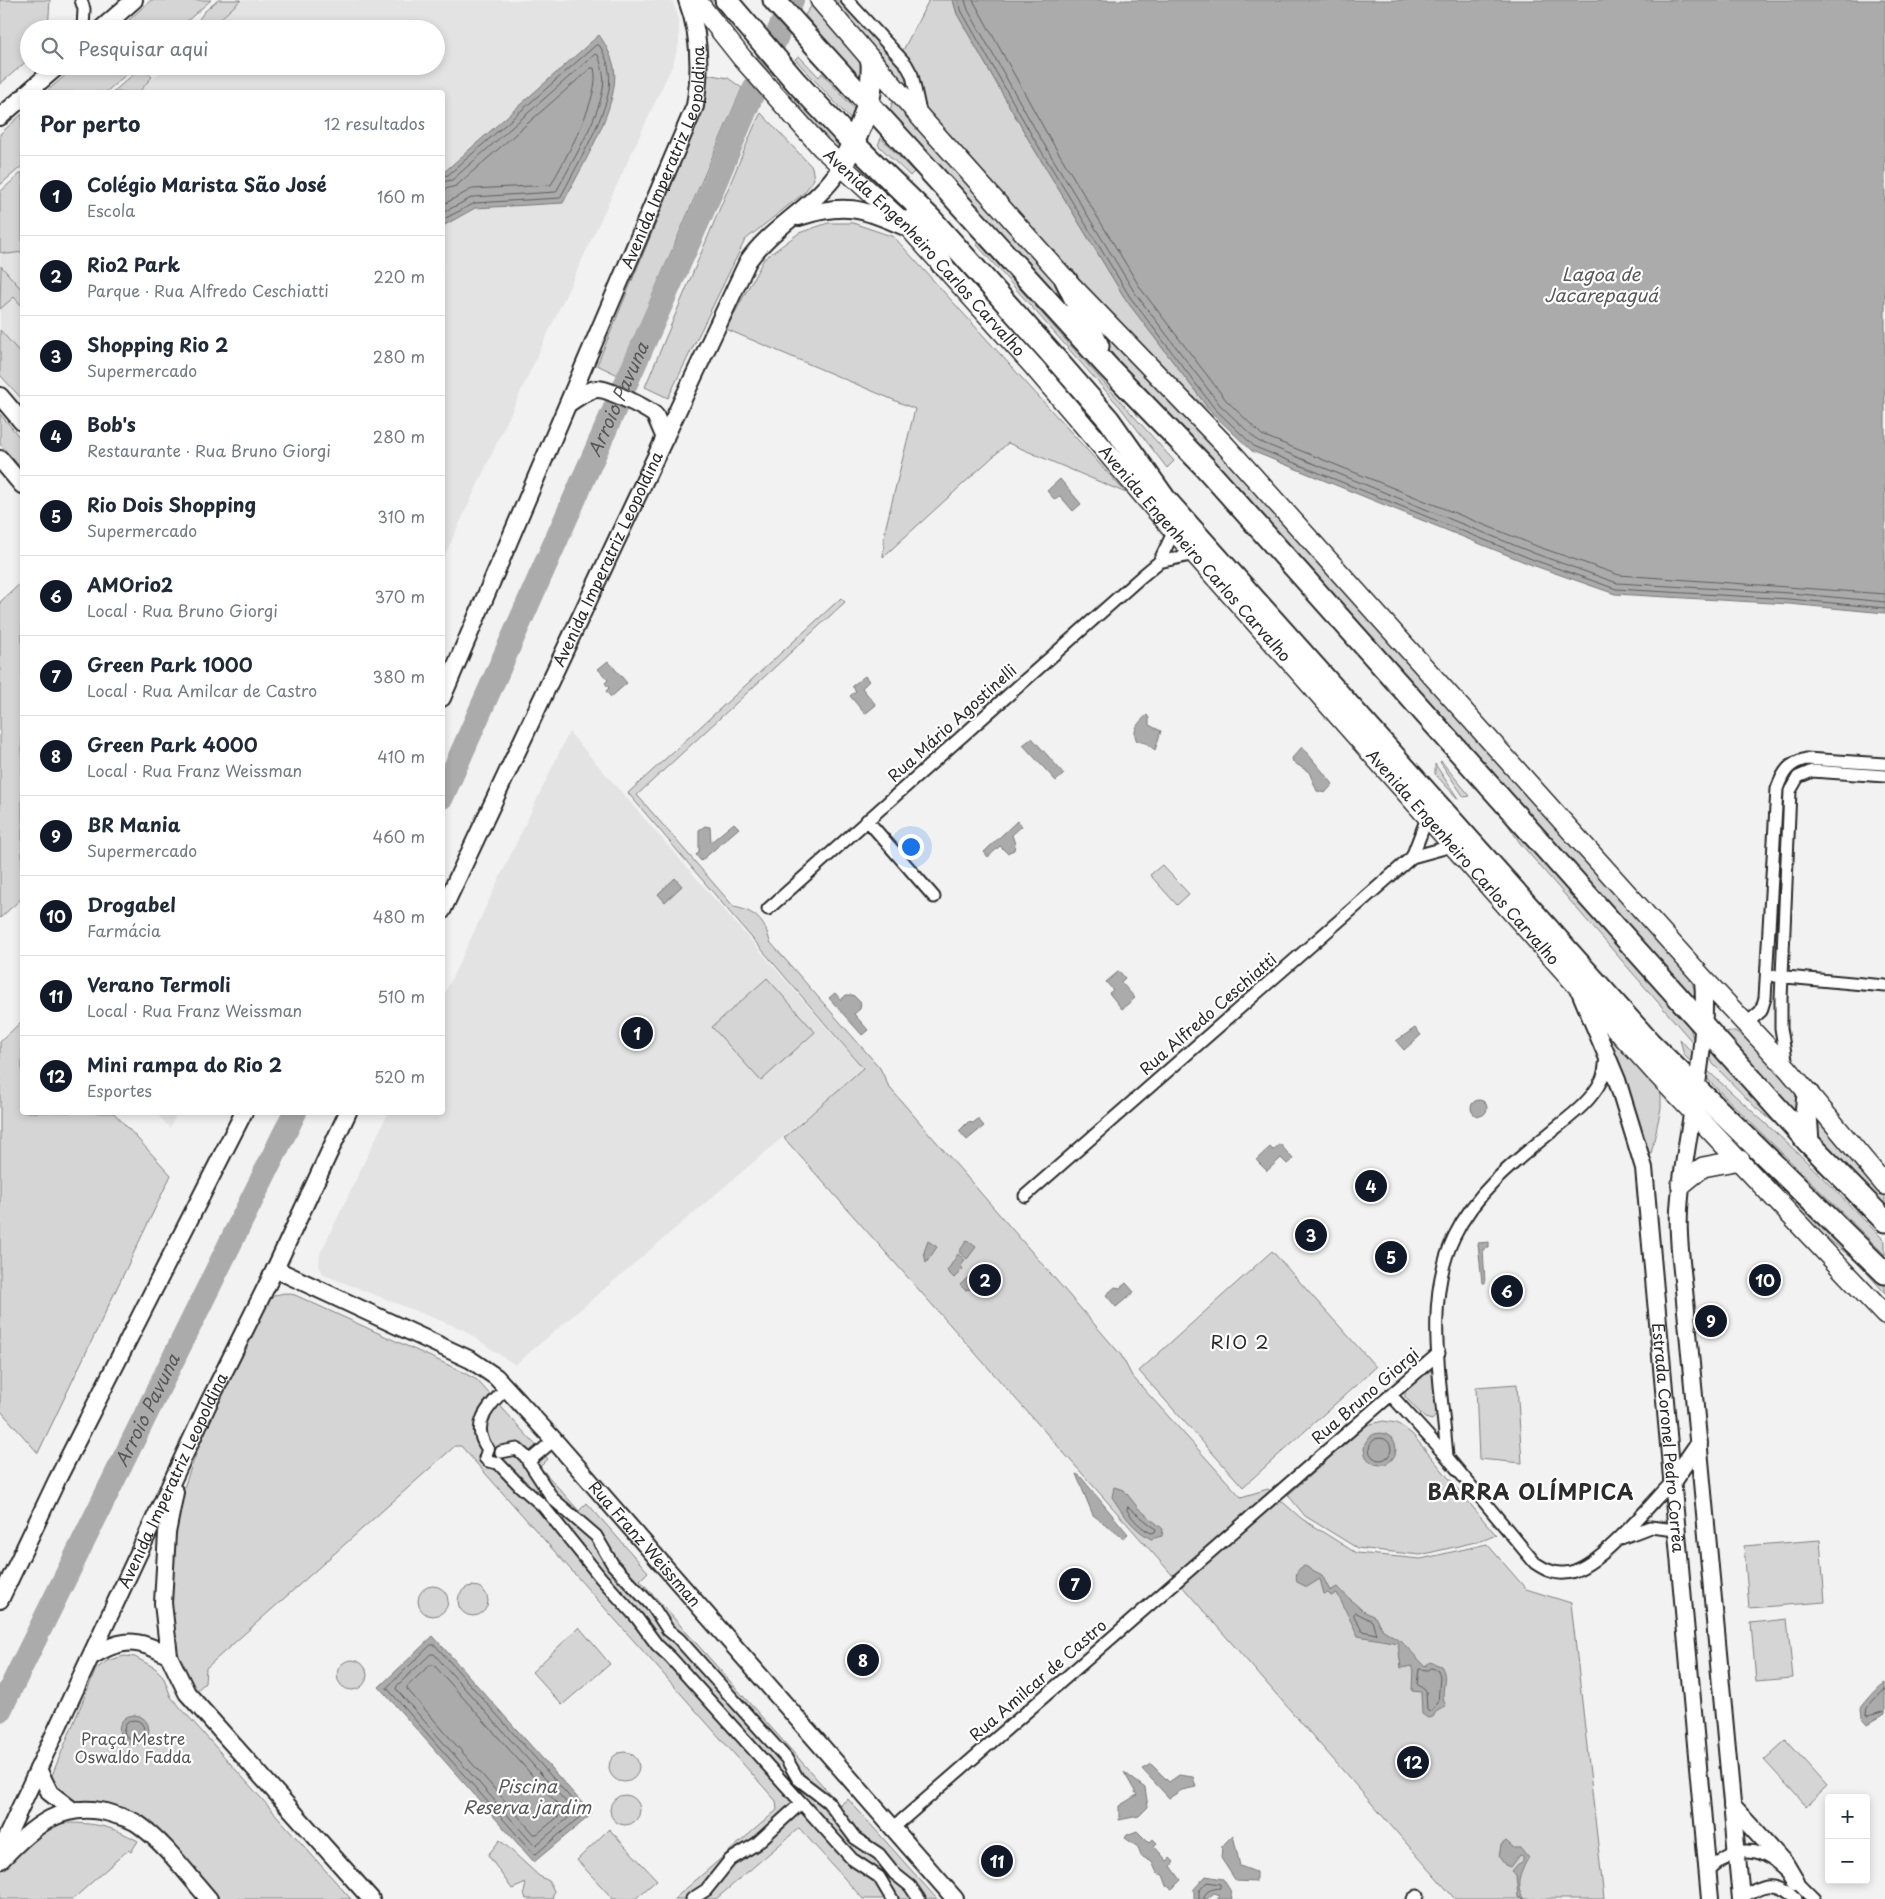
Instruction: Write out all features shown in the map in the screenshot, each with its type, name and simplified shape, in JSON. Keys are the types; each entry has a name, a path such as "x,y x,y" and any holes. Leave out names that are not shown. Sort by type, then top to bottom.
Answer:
{"highway":[{"name":"Avenida Engenheiro Carlos Carvalho","path":"726,0 796,82 854,143 932,220 1096,406 1165,499 1637,1028 1697,1090 1885,1273"},
{"path":"774,0 1108,367 1204,466 1808,1142 1885,1221"},
{"path":"841,166 854,143 868,104 872,90 872,62"},
{"path":"882,171 890,187 929,238 942,264"},
{"path":"1066,280 1108,367"},
{"path":"1808,1094 1806,1114 1808,1142"}],"main road":[{"name":"Avenida Engenheiro Carlos Carvalho","path":"696,0 742,58 784,106 841,166 910,229 942,264 1427,818 1579,988 1885,1316"},
{"path":"820,0 922,119 1066,280 1233,453 1703,978 1788,1070 1885,1185"},
{"path":"1681,1185 1703,1167 1740,1160"}],"street":[{"path":"81,0 84,9 83,20"},
{"path":"111,20 134,0"},
{"name":"Avenida Imperatriz Leopoldina","path":"445,691 696,106 700,64 696,35 687,0"},
{"path":"847,0 906,64 912,75 922,119"},
{"path":"30,90 48,75"},
{"path":"0,117 20,100"},
{"name":"Avenida Imperatriz Leopoldina","path":"445,905 748,261 770,235 824,190 841,166"},
{"name":"Avenida Imperatriz Leopoldina","path":"790,220 825,209 848,207 872,212 910,229"},
{"path":"568,404 591,390 598,388 655,415 665,438"},
{"path":"0,396 20,420"},
{"path":"0,459 20,483"},
{"name":"Rua Mário Agostinelli","path":"768,908 1159,562 1174,530"},
{"name":"Rua Mário Agostinelli","path":"1159,562 1195,554"},
{"path":"1746,1024 1762,1008 1777,788 1783,773 1794,762 1806,759 1885,776"},
{"path":"1788,1070 1781,1028 1790,791 1798,777 1812,771 1842,766 1885,764"},
{"name":"Rua Alfredo Ceschiatti","path":"1412,857 1427,818"},
{"path":"867,820 934,897"},
{"name":"Rua Alfredo Ceschiatti","path":"1025,1196 1412,857 1452,846"},
{"path":"1765,975 1885,986"},
{"name":"Estrada Coronel Pedro Corrêa","path":"1703,978 1704,1026 1697,1090 1681,1185 1679,1211 1680,1239 1741,1899"},
{"name":"Estrada Coronel Pedro Corrêa","path":"1579,988 1617,1080 1644,1168 1710,1899"},
{"name":"Rua Bruno Giorgi","path":"1205,1558 1439,1353 1438,1295 1454,1237 1480,1196 1589,1100 1602,1078 1606,1054"},
{"path":"0,1600 65,1464 242,1115"},
{"name":"Avenida Imperatriz Leopoldina","path":"0,1851 208,1404 275,1270 347,1115"},
{"name":"Rua Franz Weissman","path":"275,1270 471,1360 487,1370 554,1440 955,1899"},
{"path":"1439,1353 1447,1457"},
{"path":"506,1388 482,1416 480,1432 488,1449 493,1447 520,1486 543,1506 601,1578 638,1618 657,1645 670,1657 852,1859 879,1877 892,1899"},
{"path":"1391,1395 1447,1457 1535,1563 1547,1570 1565,1573 1578,1570 1590,1564 1617,1539 1672,1482 1699,1443"},
{"path":"528,1462 554,1440"},
{"path":"499,1457 517,1449 553,1499 596,1536 622,1577 641,1594 668,1630 679,1639 786,1758 798,1779 828,1802 855,1838 879,1854 895,1874 910,1886 919,1899"},
{"path":"180,1466 167,1533 163,1578 166,1644 169,1656 187,1693 371,1899"},
{"path":"1617,1539 1650,1527 1676,1530"},
{"name":"Rua Amilcar de Castro","path":"893,1828 1205,1558"},
{"path":"92,1656 108,1646 131,1641 148,1645 169,1656"},
{"path":"38,1769 50,1793 72,1810"},
{"path":"692,1899 706,1890 730,1860 756,1844 801,1803"},
{"path":"1732,1806 1786,1865 1796,1882"},
{"path":"0,1860 25,1835 54,1816 72,1810 107,1812 138,1824 209,1899"},
{"path":"1708,1871 1726,1856 1737,1851 1759,1852 1814,1899"},
{"path":"1741,1899 1761,1887 1774,1885 1781,1887 1796,1899"}],"shaded area":[{"path":"241,0 672,0 679,19 679,43 673,64 445,555 445,90 139,90 157,75 445,75 445,20 219,20"},
{"path":"20,195 20,376 0,352 0,213"},
{"path":"569,732 863,1069 515,1365 462,1329 324,1275 319,1266 320,1254 387,1115 445,1115 445,993"},
{"path":"158,1115 176,1115 170,1128"}],"green space":[{"path":"0,0 50,0 49,20 20,20 20,67 0,84"},
{"path":"151,0 211,0 188,20 129,20"},
{"path":"218,0 241,0 219,20 198,20 204,12"},
{"path":"705,0 715,0 730,17 723,24"},
{"path":"830,0 841,0 897,62 929,0 953,0 957,14 1030,142 1126,300 1212,413 1149,357"},
{"path":"812,5 855,54 862,68 865,88 834,54 836,52 805,15"},
{"path":"799,56 819,77 822,73 858,113 853,122 795,59"},
{"path":"706,74 728,78 742,88 618,375 597,365 699,118"},
{"path":"66,75 126,75 108,90 48,90"},
{"path":"133,75 150,75 152,77 141,90 115,90"},
{"path":"787,81 844,143 838,152 779,88"},
{"path":"896,99 1047,268 1081,325 889,115 892,103"},
{"path":"761,113 812,167 814,179 804,193 745,240 668,398 645,387"},
{"path":"20,116 20,168 0,185 0,134"},
{"path":"881,138 914,172 910,176 878,145"},
{"path":"20,174 20,252 8,254 0,252 0,192"},
{"path":"828,223 853,223 894,237 1126,493 1008,443 883,557 885,530 915,409 726,329 764,259 799,233"},
{"path":"933,235 1109,429 1103,435 964,277"},
{"path":"977,241 1174,461 1167,468 1120,407 977,245"},
{"path":"1,266 20,288 20,304 14,297 0,309"},
{"path":"1095,326 1222,449 1689,975 1695,991 1694,1001 1123,371"},
{"path":"0,330 20,353 20,397 0,375"},
{"path":"0,414 20,438 20,467 0,444"},
{"path":"20,584 20,900 0,918 0,602"},
{"path":"841,598 845,602 637,795 734,907 748,911 758,918 765,928 770,942 880,1068 889,1087 1121,1355 1132,1376 1241,1497 1268,1489 1302,1519 1356,1553 1421,1559 1487,1544 1526,1589 1571,1603 1604,1899 1455,1899 1167,1569 784,1138 863,1068 628,793"},
{"path":"1441,761 1470,796 1464,797"},
{"path":"1435,764 1459,800 1435,774"},
{"path":"1495,805 1689,1024 1695,1045 1520,843"},
{"path":"1162,865 1189,894 1177,905 1150,875"},
{"path":"767,978 815,1032 761,1081 712,1027"},
{"path":"20,1023 20,1115 116,1115 171,1175 38,1453 0,1410 0,1042"},
{"path":"1599,1025 1661,1093 1661,1108 1648,1168"},
{"path":"1735,1031 1749,1040 1798,1096 1799,1120 1718,1032"},
{"path":"1680,1039 1694,1055 1693,1064 1684,1055"},
{"path":"1711,1047 1798,1141 1756,1108 1713,1064 1710,1057"},
{"path":"1708,1071 1799,1154 1885,1241 1885,1255 1709,1081"},
{"path":"1703,1114 1709,1115 1868,1267 1885,1286 1885,1293 1857,1262 1816,1229"},
{"path":"1816,1119 1885,1194 1885,1209 1821,1141 1817,1134"},
{"path":"1272,1251 1376,1367 1243,1487 1139,1371"},
{"path":"285,1293 295,1295 457,1369 477,1380 548,1459 540,1467 579,1511 587,1503 648,1572 640,1580 840,1805 848,1799 937,1899 863,1899 799,1828 716,1899 674,1899 777,1810 776,1801 461,1446 455,1446 206,1668 205,1683 193,1694 178,1656 171,1614 169,1565 175,1519 193,1463 229,1381 268,1302 275,1295"},
{"path":"1427,1369 1434,1373 1437,1414 1432,1420 1425,1418 1405,1397 1405,1389"},
{"path":"1517,1384 1522,1463 1479,1459 1476,1387"},
{"path":"1383,1421 1397,1423 1412,1434 1496,1535 1484,1540 1420,1555 1357,1548 1305,1516 1288,1495 1367,1425"},
{"path":"1820,1540 1825,1602 1749,1608 1744,1546"},
{"path":"433,1586 444,1590 448,1601 444,1612 433,1616 422,1612 418,1601 422,1590"},
{"path":"473,1586 484,1590 488,1601 484,1612 473,1616 462,1612 458,1601 462,1590"},
{"path":"1787,1619 1793,1678 1756,1681 1751,1623"},
{"path":"579,1627 610,1664 562,1705 532,1672"},
{"name":"Praça Mestre Oswaldo Fadda","path":"124,1656 135,1657 155,1668 163,1676 171,1697 351,1899 217,1899 169,1845 85,1806 61,1799 50,1780 96,1669 107,1661"},
{"path":"352,1660 363,1664 367,1675 363,1686 352,1690 341,1686 337,1675 341,1664"},
{"path":"1786,1740 1827,1786 1806,1806 1764,1760"},
{"path":"624,1752 635,1756 639,1767 635,1778 624,1782 613,1778 609,1767 613,1756"},
{"path":"625,1795 636,1799 640,1810 636,1821 625,1825 614,1821 610,1810 614,1799"},
{"path":"65,1823 103,1826 138,1841 131,1852 128,1850 73,1899 0,1899 1,1871 11,1856 28,1841 57,1825"},
{"path":"609,1829 657,1880 635,1899 613,1899 577,1860"},
{"path":"500,1840 539,1876 549,1881 554,1891 552,1899 526,1899 524,1893 526,1883 512,1889 488,1855"}],"water":[{"name":"Lagoa de Jacarepaguá","path":"953,0 1885,0 1885,613 1789,604 1615,594 1532,565 1252,451 1212,413 1126,300 1030,142 957,14"},
{"path":"599,35 611,58 615,82 598,136 563,203 475,208 445,225 445,171"},
{"path":"1060,479 1081,504 1073,511 1060,496 1055,500 1047,491"},
{"path":"608,661 627,683 611,697 606,691 609,688 605,683 608,680 598,669"},
{"path":"865,676 869,681 862,688 876,705 865,714 850,696 856,691 852,686"},
{"path":"1147,715 1149,725 1161,731 1155,750 1146,743 1137,741 1135,737 1137,726"},
{"path":"1032,738 1064,774 1056,781 1023,745"},
{"path":"1302,747 1333,784 1325,793 1317,791 1309,772 1293,762 1292,758"},
{"path":"1017,821 1022,826 1012,835 1015,844 1014,850 1007,853 1000,846 988,857 984,852"},
{"path":"734,823 739,828 701,861 696,855 699,852 699,830 705,826 710,827 711,842"},
{"path":"675,878 682,886 665,902 658,894"},
{"path":"1119,971 1125,978 1121,982 1135,998 1122,1009 1109,993 1113,990 1106,982"},
{"path":"835,993 841,1000 846,995 853,995 861,1003 860,1009 854,1014 868,1030 862,1035 829,998"},
{"path":"1415,1028 1421,1035 1404,1050 1396,1041"},
{"path":"1479,1100 1485,1102 1487,1108 1485,1114 1479,1116 1473,1114 1471,1108 1473,1102"},
{"path":"978,1119 984,1126 967,1140 959,1131 968,1122 973,1123"},
{"path":"1280,1144 1293,1159 1287,1164 1281,1158 1267,1171 1256,1160 1270,1147 1273,1150"},
{"path":"967,1240 976,1247 967,1259 959,1252"},
{"path":"928,1241 937,1247 926,1263 924,1252"},
{"path":"1489,1242 1489,1248 1483,1249 1485,1283 1482,1283 1478,1243"},
{"path":"958,1254 965,1260 961,1266 963,1269 954,1278 947,1271"},
{"path":"970,1275 974,1277 986,1275 986,1286 965,1290 960,1285"},
{"path":"1126,1283 1134,1292 1116,1307 1106,1295 1115,1287 1120,1288"},
{"path":"1380,1433 1386,1434 1391,1438 1395,1443 1395,1455 1391,1460 1386,1464 1380,1465 1374,1464 1369,1460 1365,1455 1364,1449 1365,1443 1369,1438 1374,1434"},
{"path":"1076,1474 1080,1476 1128,1534 1123,1538 1093,1515"},
{"path":"1114,1487 1124,1490 1138,1508 1163,1529 1162,1536 1151,1539 1134,1526 1112,1497"},
{"path":"1305,1566 1322,1575 1330,1591 1337,1587 1363,1611 1375,1617 1382,1629 1401,1641 1425,1666 1430,1662 1441,1666 1444,1676 1443,1696 1446,1706 1437,1710 1433,1717 1428,1718 1422,1714 1421,1692 1412,1691 1413,1666 1401,1668 1398,1643 1358,1636 1337,1593 1331,1596 1328,1593 1324,1594 1320,1579 1307,1587 1297,1582 1297,1572"},
{"name":"Piscina Reserva jardim","path":"433,1636 592,1814 534,1862 379,1687"},
{"path":"1885,1683 1885,1714 1868,1724 1862,1717 1861,1708"},
{"path":"134,1715 145,1719 149,1730 145,1741 134,1745 123,1741 119,1730 123,1719"},
{"path":"1151,1764 1169,1782 1179,1775 1193,1777 1196,1787 1182,1790 1169,1798 1142,1769"},
{"path":"1124,1772 1145,1788 1148,1807 1139,1816 1119,1820 1119,1806 1137,1795"},
{"path":"1137,1831 1149,1843 1153,1839 1157,1843 1154,1846 1167,1861 1170,1858 1174,1862 1171,1866 1181,1880 1172,1889 1167,1886 1163,1875 1157,1873 1152,1862 1141,1856 1138,1847 1125,1838 1127,1835"},
{"path":"1233,1835 1240,1866 1256,1872 1256,1882 1236,1881 1221,1858 1222,1846"},
{"path":"1506,1841 1514,1848 1520,1848 1528,1858 1521,1873 1519,1883 1519,1889 1524,1899 1518,1897 1516,1876 1511,1872 1522,1863 1522,1856 1519,1855 1510,1867 1505,1865 1499,1857 1501,1845"},
{"path":"1206,1876 1223,1879 1230,1890 1232,1899 1217,1899 1220,1895 1214,1893 1207,1899 1194,1899 1194,1889"}],"waterway":[{"name":"Arroio Pavuna","path":"445,790 711,192 792,0"},
{"name":"Arroio Pavuna","path":"0,1710 294,1115"}],"place":[{"name":"Colégio Marista São José","path":"637,1033"},
{"name":"Bob's","path":"1371,1186"},
{"name":"Shopping Rio 2","path":"1311,1235"},
{"name":"Rio Dois Shopping","path":"1391,1257"},
{"name":"Rio2 Park","path":"985,1280"},
{"name":"Drogabel","path":"1765,1280"},
{"name":"AMOrio2","path":"1507,1291"},
{"name":"BR Mania","path":"1711,1321"},
{"name":"Green Park 1000","path":"1075,1584"},
{"name":"Green Park 4000","path":"863,1660"},
{"name":"Mini rampa do Rio 2","path":"1413,1762"},
{"name":"Verano Termoli","path":"997,1861"}],"district":[{"name":"RIO 2","path":"1240,1342"},
{"name":"BARRA OLÍMPICA","path":"1531,1493"}]}
